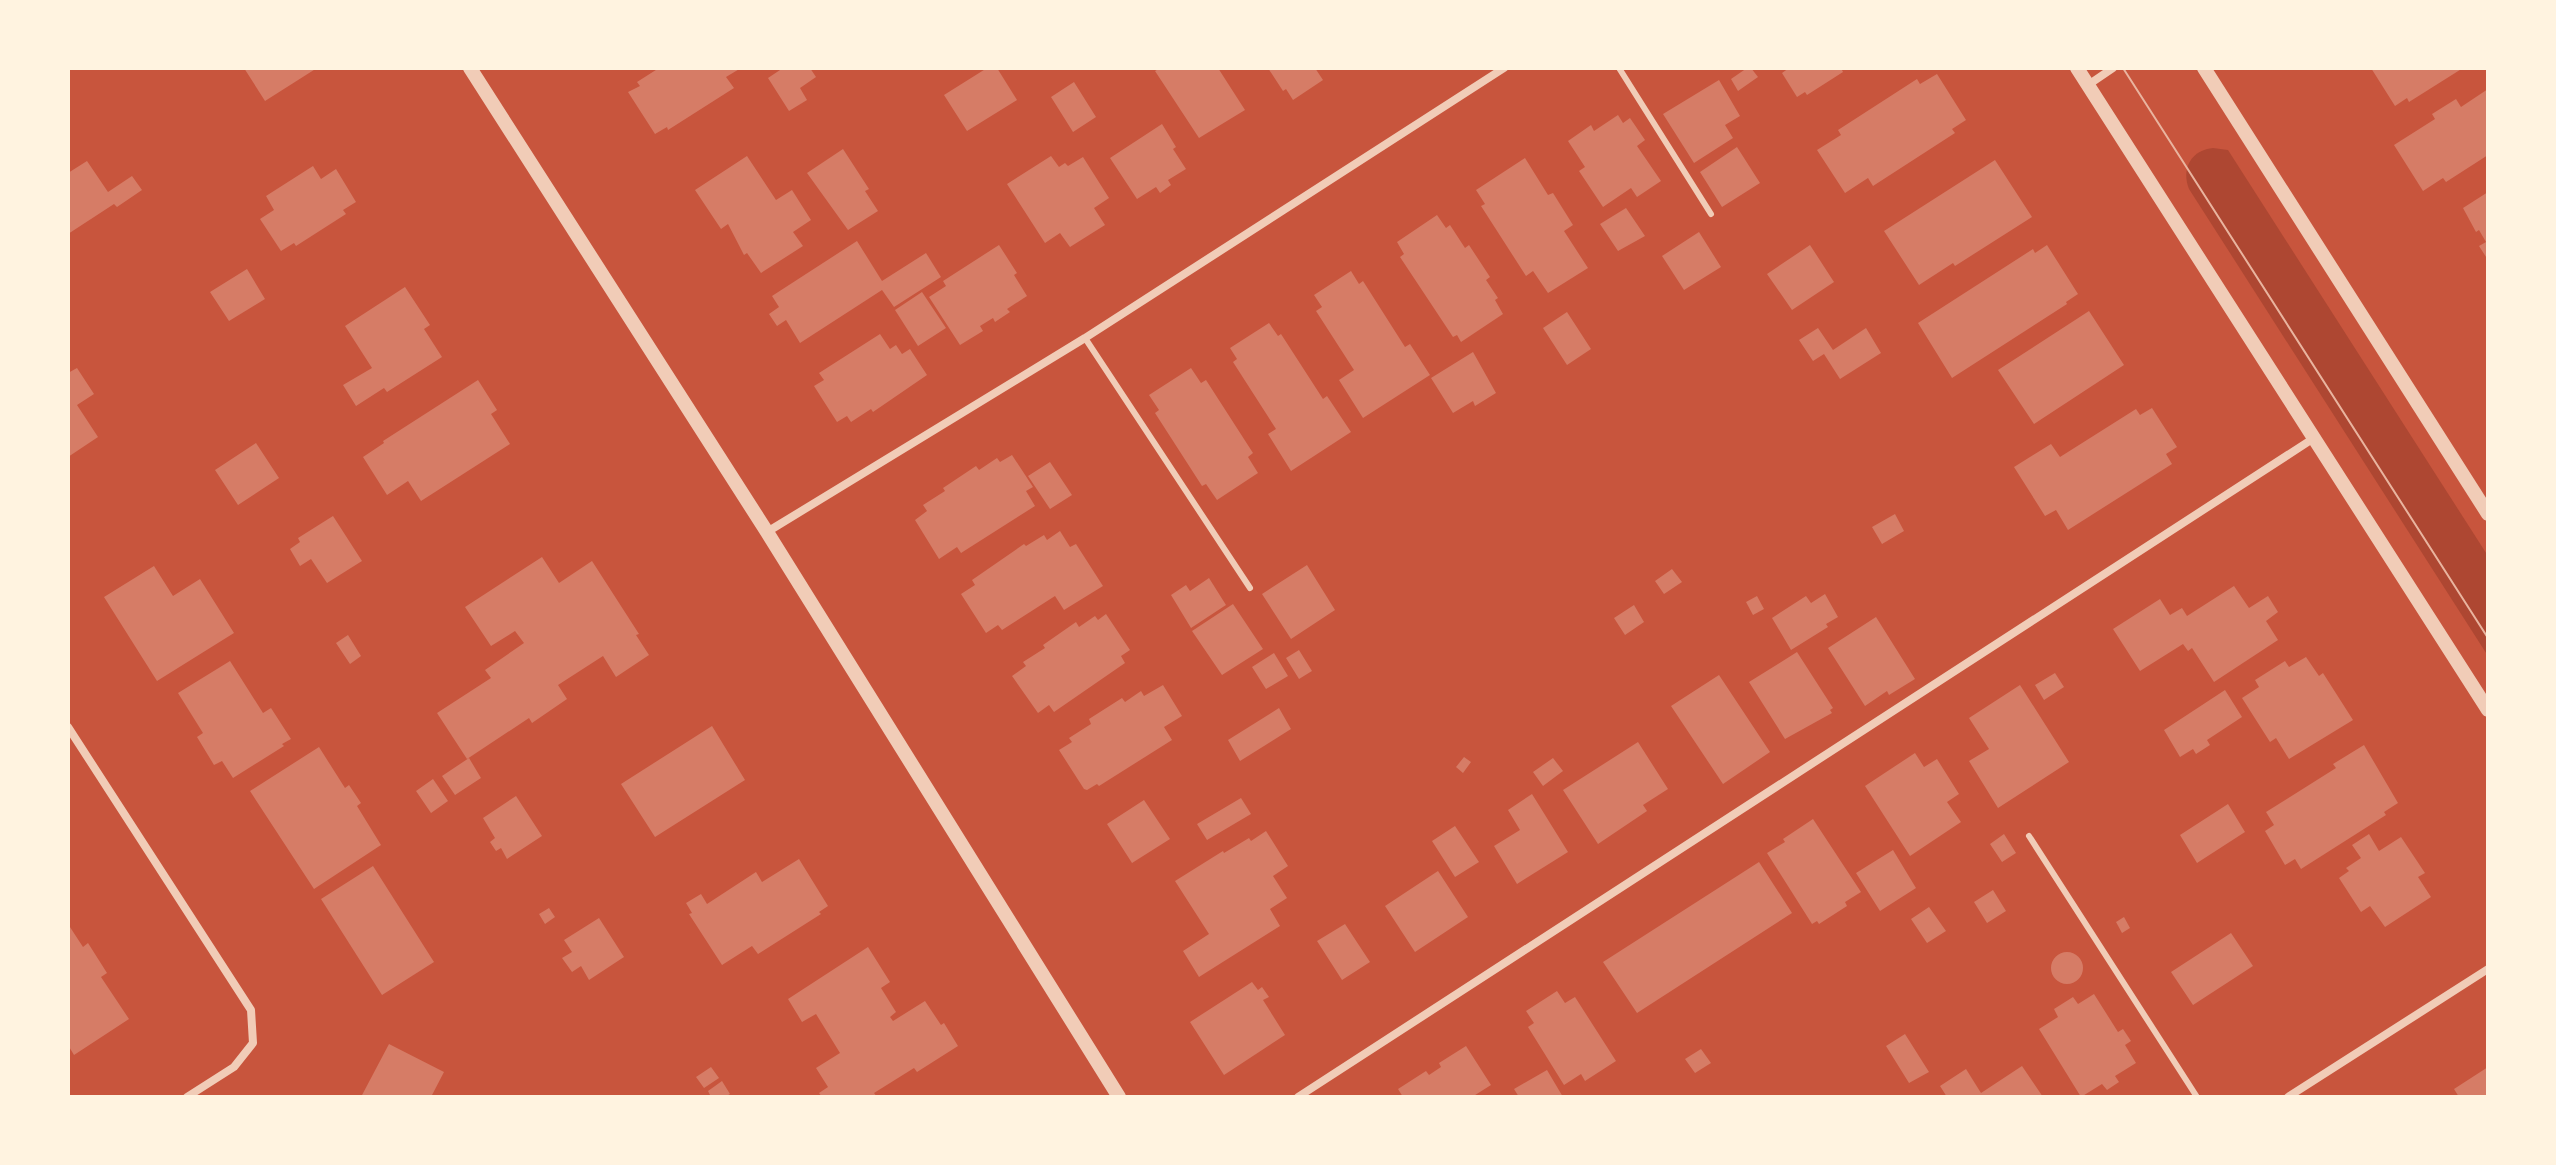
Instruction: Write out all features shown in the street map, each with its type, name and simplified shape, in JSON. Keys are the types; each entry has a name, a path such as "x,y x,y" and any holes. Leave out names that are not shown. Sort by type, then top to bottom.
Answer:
{"street":[{"path":"470,68 767,532 1119,1097"},
{"path":"767,532 1085,338 1504,68"},
{"path":"2077,68 2488,710"},
{"path":"2088,85 2113,68"},
{"path":"2204,68 2488,514"},
{"path":"1298,1097 2314,438"},
{"path":"68,727 251,1010 253,1043 234,1067 187,1097"},
{"path":"2288,1097 2488,969"}],"lane":[{"path":"1619,68 1711,214"},
{"path":"1085,338 1250,588"},
{"path":"2029,836 2197,1097"}],"shaded area":[{"path":"2213,148 2228,150 2488,556 2488,656 2189,189 2186,174 2190,162 2199,152"}],"building":[{"path":"244,68 317,68 265,101"},
{"path":"659,68 741,68 726,77 734,88 668,130 667,127 655,134 628,92 640,86 637,82"},
{"path":"783,68 810,68 816,77 800,88 807,100 789,111 768,78"},
{"path":"987,68 997,68 1017,100 967,131 944,95"},
{"path":"1160,68 1218,68 1245,110 1199,138 1155,71"},
{"path":"1268,68 1315,68 1323,80 1293,100"},
{"path":"1751,68 1758,77 1738,91 1731,79"},
{"path":"1789,68 1841,68 1843,72 1807,95 1805,92 1797,97 1782,73"},
{"path":"2371,68 2463,68 2409,102 2407,98 2395,106"},
{"path":"1937,74 1966,120 1952,129 1955,133 1873,186 1868,178 1845,193 1817,150 1841,135 1838,130 1917,79 1920,84"},
{"path":"1719,80 1740,116 1725,125 1733,138 1694,163 1663,114"},
{"path":"1074,82 1096,117 1073,132 1051,97"},
{"path":"2488,89 2488,155 2446,182 2443,178 2423,191 2394,145 2435,119 2432,114 2456,99 2461,107"},
{"path":"1618,115 1623,123 1630,118 1645,140 1637,146 1661,181 1637,197 1631,188 1603,207 1579,171 1585,167 1568,141 1591,125 1594,131"},
{"path":"1162,124 1186,169 1168,180 1171,185 1160,193 1156,187 1137,199 1110,158"},
{"path":"1737,147 1760,183 1722,207 1700,172"},
{"path":"843,149 869,189 865,191 878,211 848,230 807,173"},
{"path":"747,156 776,200 792,190 811,220 793,232 803,246 761,273 747,253 744,255 728,224 721,229 695,190"},
{"path":"1051,156 1059,167 1065,163 1068,166 1083,157 1109,198 1094,208 1105,225 1070,247 1060,233 1045,243 1007,184"},
{"path":"1525,158 1548,195 1553,193 1573,225 1564,231 1588,268 1548,293 1533,271 1526,276 1481,206 1485,204 1476,190"},
{"path":"1995,160 2032,217 1919,285 1884,231"},
{"path":"87,161 108,192 132,176 142,190 68,234 68,173"},
{"path":"313,166 321,179 336,169 356,202 343,210 346,214 296,246 294,243 281,251 260,219 274,210 266,196"},
{"path":"2488,192 2488,260 2479,246 2486,242 2479,230 2476,232 2463,208"},
{"path":"1626,208 1645,236 1618,251 1600,224"},
{"path":"1437,215 1446,228 1450,225 1465,248 1469,245 1490,277 1486,280 1498,298 1495,300 1503,314 1461,342 1457,335 1453,337 1400,257 1404,254 1397,242"},
{"path":"1699,232 1721,267 1684,290 1662,256"},
{"path":"857,241 882,281 926,253 941,277 894,307 882,290 800,343 786,320 777,326 769,314 779,307 772,296"},
{"path":"999,245 1027,296 1007,309 1010,312 995,322 993,318 980,326 983,331 960,345 929,297 946,286 943,281"},
{"path":"1810,245 1834,282 1792,310 1767,274"},
{"path":"2047,245 2078,294 1952,378 1918,323 2033,249 2035,253"},
{"path":"247,269 265,299 229,321 210,292"},
{"path":"1351,271 1359,284 1363,281 1405,347 1410,344 1430,375 1363,418 1339,380 1354,370 1316,311 1322,307 1314,295"},
{"path":"405,287 430,325 424,329 442,357 387,392 384,388 356,406 343,385 372,368 345,326"},
{"path":"922,292 946,328 918,346 895,310"},
{"path":"2089,311 2124,365 2034,424 1998,370"},
{"path":"1567,312 1591,349 1567,365 1543,328"},
{"path":"1269,323 1278,336 1281,334 1323,399 1327,396 1351,432 1291,471 1268,434 1276,429 1233,362 1237,359 1230,348"},
{"path":"1818,328 1833,350 1866,328 1881,353 1840,379 1824,354 1813,361 1799,340"},
{"path":"880,334 890,349 896,345 902,354 910,349 927,375 873,412 871,409 851,422 847,416 837,422 814,386 824,380 819,373"},
{"path":"1473,352 1496,393 1475,406 1473,401 1453,413 1431,378"},
{"path":"77,368 94,394 77,405 98,437 68,457 68,373"},
{"path":"1191,368 1201,383 1206,380 1253,453 1248,457 1258,473 1217,500 1206,484 1202,486 1155,413 1159,410 1149,395"},
{"path":"478,380 497,410 491,414 510,444 421,501 408,481 387,495 363,457"},
{"path":"2152,408 2177,447 2166,454 2172,464 2068,530 2056,510 2045,516 2014,467 2051,444 2060,457 2136,409 2140,415"},
{"path":"256,443 279,478 238,505 215,470"},
{"path":"1012,455 1033,487 1026,491 1035,506 961,553 957,547 939,559 915,520 927,511 923,505 976,466 979,470 997,458 1000,462"},
{"path":"1050,462 1072,495 1050,509 1028,476"},
{"path":"1895,514 1904,531 1882,544 1872,527"},
{"path":"333,516 362,561 327,583 311,559 300,566 290,549 300,542 298,538"},
{"path":"1060,531 1070,547 1076,544 1103,586 1064,610 1055,596 1002,630 998,625 986,633 961,594 975,585 972,580 1024,544 1026,546 1044,535 1047,540"},
{"path":"542,557 559,583 592,561 649,655 616,677 603,656 558,685 567,699 532,723 529,718 467,759 437,713 491,678 485,670 524,643 515,631 491,646 465,607"},
{"path":"1307,565 1335,610 1291,639 1262,594"},
{"path":"154,566 173,596 200,579 234,633 157,681 104,597"},
{"path":"1672,569 1682,582 1664,594 1655,581"},
{"path":"1209,578 1226,605 1191,628 1171,595 1186,585 1190,591"},
{"path":"2234,586 2249,608 2268,596 2278,612 2266,621 2278,640 2214,682 2192,648 2188,651 2183,644 2140,671 2113,629 2160,599 2170,615 2182,608 2187,616"},
{"path":"1825,594 1838,617 1826,624 1828,627 1791,650 1772,618 1806,596 1811,603"},
{"path":"1757,596 1764,609 1753,615 1746,602"},
{"path":"1233,604 1263,649 1222,675 1192,631"},
{"path":"1634,605 1644,622 1625,635 1614,618"},
{"path":"1106,614 1130,650 1121,656 1125,663 1054,712 1049,705 1038,713 1012,676 1026,666 1023,662 1045,648 1043,645 1076,622 1079,627 1095,616 1098,620"},
{"path":"1876,617 1915,679 1889,695 1887,691 1865,706 1828,648"},
{"path":"348,635 361,656 350,664 336,643"},
{"path":"1299,650 1312,671 1299,679 1286,658"},
{"path":"1797,652 1833,708 1830,710 1832,713 1785,739 1749,682"},
{"path":"1274,653 1288,676 1266,689 1252,667"},
{"path":"2306,657 2319,676 2323,673 2353,720 2289,759 2276,738 2270,742 2242,698 2259,687 2255,680 2285,661 2289,667"},
{"path":"230,661 263,713 271,708 291,739 233,778 222,761 214,765 197,737 203,733 178,693"},
{"path":"2055,673 2064,687 2044,700 2035,685"},
{"path":"1719,675 1770,752 1723,784 1671,706"},
{"path":"1163,685 1182,716 1164,727 1172,740 1099,786 1084,789 1059,750 1072,742 1069,738 1091,724 1089,719 1122,698 1125,702 1141,691 1144,696"},
{"path":"2020,685 2069,762 1998,808 1969,761 1989,749 1969,718"},
{"path":"2225,690 2242,717 2207,740 2210,745 2196,754 2193,749 2180,757 2164,730"},
{"path":"1279,708 1291,729 1240,761 1228,740"},
{"path":"712,726 745,780 655,837 621,784"},
{"path":"1638,742 1668,789 1643,805 1647,811 1598,844 1563,790"},
{"path":"2364,745 2398,803 2384,812 2386,815 2301,869 2295,859 2285,865 2265,831 2274,825 2266,812 2336,768 2333,764"},
{"path":"319,747 345,788 349,785 361,803 357,806 381,845 314,889 250,791"},
{"path":"1915,753 1924,767 1937,759 1959,794 1947,802 1961,822 1910,856 1865,786"},
{"path":"1464,757 1471,762 1463,773 1456,767"},
{"path":"469,758 481,778 455,795 442,776"},
{"path":"1553,758 1563,771 1543,786 1533,772"},
{"path":"433,779 448,801 431,813 416,791"},
{"path":"1532,794 1568,852 1517,884 1494,846 1520,830 1508,810"},
{"path":"516,796 542,836 507,859 501,848 496,851 490,842 495,838 483,818"},
{"path":"1241,798 1251,814 1207,840 1197,824"},
{"path":"1144,800 1170,839 1132,863 1107,824"},
{"path":"2228,804 2245,832 2197,863 2180,835"},
{"path":"1813,819 1861,892 1845,902 1847,906 1819,924 1817,921 1812,924 1767,853"},
{"path":"1455,826 1479,862 1455,877 1432,841"},
{"path":"1266,831 1288,866 1273,876 1287,898 1270,909 1280,926 1199,977 1183,951 1209,934 1175,881 1223,851 1249,838 1251,841"},
{"path":"2004,834 2016,853 2002,862 1990,844"},
{"path":"2369,834 2379,851 2401,837 2425,873 2418,877 2431,897 2385,927 2370,906 2361,912 2339,878 2349,871 2346,868 2361,858 2352,845"},
{"path":"1893,850 1916,888 1880,911 1856,873"},
{"path":"799,859 828,906 819,912 821,914 758,954 752,946 722,965 689,914 692,913 686,903 701,894 707,904 756,872 762,882"},
{"path":"1759,862 1792,913 1637,1013 1603,962"},
{"path":"373,866 434,962 382,995 321,899"},
{"path":"1438,871 1468,917 1415,952 1385,906"},
{"path":"1993,890 2006,911 1987,923 1974,902"},
{"path":"1929,907 1946,931 1927,943 1911,919"},
{"path":"549,908 555,917 545,924 539,914"},
{"path":"2124,917 2130,928 2122,933 2116,922"},
{"path":"599,918 624,957 589,980 581,966 572,972 562,958 572,952 564,940"},
{"path":"68,924 83,947 88,943 107,973 101,977 129,1019 74,1055 68,1045"},
{"path":"1345,924 1370,962 1342,980 1317,941"},
{"path":"2231,933 2253,966 2193,1005 2171,972"},
{"path":"868,947 890,982 881,988 896,1012 890,1017 893,1021 925,1001 958,1046 917,1072 914,1068 874,1093 877,1097 822,1097 819,1093 828,1087 816,1068 840,1053 816,1014 802,1022 788,999"},
{"path":"2067,952 2079,956 2083,968 2079,980 2067,984 2055,980 2051,968 2055,956"},
{"path":"1252,982 1258,990 1262,987 1269,997 1263,1000 1285,1035 1224,1075 1190,1022"},
{"path":"1557,991 1565,1003 1575,997 1616,1061 1585,1081 1581,1074 1564,1085 1528,1027 1534,1023 1526,1011"},
{"path":"2094,994 2118,1032 2123,1029 2131,1041 2125,1045 2136,1063 2115,1076 2119,1082 2107,1090 2102,1084 2081,1097 2039,1029 2058,1017 2054,1009 2073,997 2078,1004"},
{"path":"1905,1034 1929,1072 1909,1083 1886,1046"},
{"path":"389,1044 444,1072 431,1097 361,1097"},
{"path":"1466,1046 1491,1085 1472,1097 1403,1097 1398,1089 1426,1071 1429,1075 1441,1067 1439,1063"},
{"path":"1701,1049 1711,1063 1695,1073 1685,1059"},
{"path":"2022,1066 2043,1097 1947,1097 1940,1086 1966,1069 1981,1093"},
{"path":"711,1067 719,1078 704,1088 696,1077"},
{"path":"2488,1067 2488,1097 2459,1097 2454,1089"},
{"path":"1547,1070 1563,1097 1519,1097 1514,1089"},
{"path":"722,1081 730,1094 711,1097 708,1091"}],"tram line":[{"path":"2123,68 2488,638"}]}
